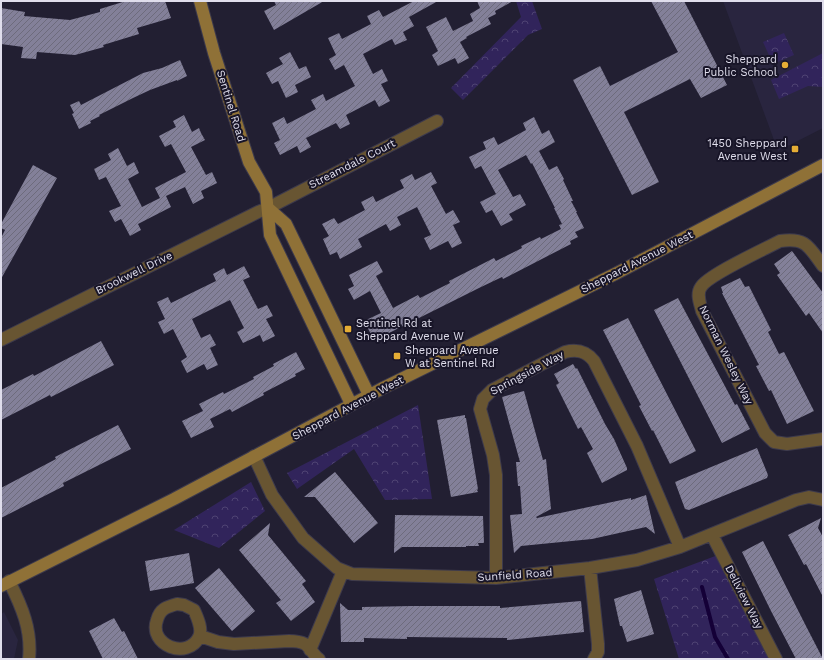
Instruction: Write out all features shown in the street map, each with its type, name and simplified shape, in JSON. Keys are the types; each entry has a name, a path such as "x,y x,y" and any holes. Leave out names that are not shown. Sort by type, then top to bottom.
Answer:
{"main road":[{"name":"Sentinel Road","path":"200,1 214,53 242,142 249,162 266,192 270,235 351,404"},
{"name":"Sheppard Avenue West","path":"5,584 174,499 351,404 622,270 823,165"},
{"path":"268,208 286,224 369,395"}],"street":[{"name":"Streamdale Court","path":"268,208 437,121"},
{"name":"Brookwell Drive","path":"1,340 268,208"},
{"name":"Norman Wesley Way","path":"823,266 812,250 802,241 792,239 780,241 711,278 700,287 698,297 702,311 765,433 774,442 787,444 823,439"},
{"name":"Springside Way","path":"496,578 496,475 493,455 480,414 481,404 486,394 492,390 570,350 583,352 590,356 594,361 637,446 680,547"},
{"name":"Sunfield Road","path":"254,456 272,494 302,538 330,563 343,571 352,574 496,578 590,568 637,560 680,547 796,500 822,496"},
{"name":"Dellview Way","path":"712,535 776,659"},
{"path":"590,568 598,644 598,652 594,659"},
{"path":"310,650 343,571"},
{"path":"5,584 26,620 30,647 29,659"},
{"path":"200,636 218,642 234,644 289,641 297,642 305,644 315,657 319,659"}],"shaded area":[{"name":"Sheppard Public School","path":"723,1 823,1 823,128 778,151"},
{"path":"4,612 18,640 14,659 1,659 1,614"}],"green space":[{"path":"516,1 532,1 542,29 528,35 463,100 451,88 521,17"},
{"path":"784,33 794,55 773,64 763,42"},
{"path":"823,53 823,87 808,86 779,99 771,80"},
{"path":"418,405 432,499 385,500 354,449 297,489 287,473"},
{"path":"251,482 265,511 219,548 174,530"},
{"path":"718,555 770,659 679,659 654,579"}],"building":[{"path":"126,1 165,1 171,18 137,28 139,34 103,45 104,47 75,55 37,52 36,59 21,58 23,47 1,44 1,8 25,12 24,16 70,20 100,12 100,9"},
{"path":"274,1 324,1 274,30 264,11 276,5"},
{"path":"414,1 438,1 409,17 414,26 403,32 407,40 395,45 392,39 363,54 373,74 382,69 388,81 381,84 390,101 379,107 375,100 346,115 350,124 340,129 336,123 306,138 311,147 300,153 297,146 280,155 274,143 280,140 272,123 284,117 287,124 316,109 311,100 323,94 326,101 355,86 344,65 335,70 329,59 336,55 328,38 339,33 342,39 371,24 367,16 379,10 383,17"},
{"path":"477,1 513,1 495,11 496,14 488,18 491,24 466,37 467,38 460,42 469,58 458,64 455,58 438,66 432,55 438,51 426,27 446,17 453,31 473,21 470,14 480,8"},
{"path":"651,1 684,1 727,85 701,98 690,79 624,112 659,182 632,195 573,80 600,66 610,86 678,52"},
{"path":"290,52 299,69 306,66 311,77 295,85 298,92 286,98 278,81 272,84 266,73 283,64 279,58"},
{"path":"180,60 187,76 133,98 99,115 100,116 90,121 91,123 79,129 72,114 74,113 70,105 79,101 81,105 143,73 162,68"},
{"path":"184,115 192,132 199,128 205,140 191,147 206,175 212,172 217,183 201,191 204,198 193,204 185,187 166,196 171,207 138,224 141,230 130,236 121,219 115,222 109,211 121,206 106,177 99,180 94,169 111,160 108,154 118,148 127,166 134,162 139,173 128,179 142,207 160,198 155,188 186,172 171,144 165,147 159,136 176,127 173,121"},
{"path":"534,117 542,134 549,130 555,142 539,151 549,170 557,166 564,179 563,180 573,201 571,201 584,228 575,232 578,237 570,241 571,244 503,279 502,277 387,334 382,336 381,334 373,338 364,321 381,313 370,291 354,300 348,289 354,286 349,275 377,261 383,272 376,276 393,308 418,295 420,298 494,258 496,261 522,248 521,246 540,237 541,239 561,229 559,225 562,224 555,208 532,163 531,164 526,155 498,170 513,197 520,194 526,205 509,214 513,220 501,226 492,210 486,213 480,202 496,194 481,166 475,169 469,157 486,149 483,142 494,137 498,145 526,130 523,123"},
{"path":"33,165 57,178 1,279 1,238 5,230 1,228 1,224"},
{"path":"431,172 437,183 431,186 446,214 453,210 460,222 453,225 462,243 452,248 448,241 430,250 424,238 431,235 417,207 397,217 401,225 390,231 386,224 358,239 362,247 340,259 337,252 330,255 323,239 329,236 322,224 334,218 338,224 365,210 361,202 373,196 376,202 404,188 400,180 412,174 415,180"},
{"path":"792,251 823,293 823,333 809,313 806,316 777,275 780,273 774,264"},
{"path":"244,266 250,277 243,280 258,309 267,305 273,316 266,319 275,336 263,342 260,335 243,343 237,332 244,328 230,300 192,319 201,338 210,334 216,345 210,348 218,365 207,370 204,364 187,373 181,361 187,357 173,329 164,334 158,322 165,319 157,302 168,297 171,303 216,281 213,274 224,268 227,275"},
{"path":"740,278 745,287 749,286 771,330 768,332 779,354 784,352 814,411 787,424 771,390 769,391 756,366 759,365 722,293 721,287"},
{"path":"678,298 735,405 737,404 750,429 722,443 654,310"},
{"path":"628,318 696,451 670,464 639,406 641,405 603,330"},
{"path":"101,341 114,365 51,397 50,395 1,420 1,390 33,374 34,376"},
{"path":"296,352 305,369 295,374 296,376 263,393 264,395 232,412 230,409 210,419 214,427 191,438 182,421 203,411 199,404 223,392 224,394 254,379 253,377 274,366 273,364"},
{"path":"573,364 576,369 577,368 614,439 627,468 627,470 602,483 587,453 593,449 581,427 578,429 556,385 559,383 554,374"},
{"path":"524,391 543,460 546,459 551,509 536,517 631,498 631,500 646,495 655,534 646,527 592,539 521,546 514,553 510,515 522,514 520,486 518,486 516,462 520,462 502,397"},
{"path":"465,415 478,492 451,497 437,420"},
{"path":"118,425 131,449 63,483 64,486 1,518 1,488 56,459 55,457"},
{"path":"757,448 768,475 767,478 689,510 685,509 675,482"},
{"path":"335,472 378,523 354,543 315,497 304,497"},
{"path":"395,515 483,516 484,543 478,543 479,546 466,547 402,547 394,553"},
{"path":"821,518 818,528 823,537 823,597 806,564 804,565 788,535"},
{"path":"270,523 268,535 306,581 302,584 315,602 291,621 276,603 281,600 239,550"},
{"path":"763,541 823,659 796,659 771,611 742,552"},
{"path":"189,553 194,583 150,591 145,561"},
{"path":"219,568 255,611 232,631 195,588"},
{"path":"641,590 654,634 627,642 622,626 620,626 614,599"},
{"path":"581,601 584,632 507,640 507,638 407,637 407,639 364,638 364,642 341,642 340,603 348,610 362,610 362,607 412,606 500,606 500,608"},
{"path":"114,618 122,632 124,631 138,659 103,659 89,631"}],"waterway":[{"path":"702,587 715,637 728,659"}],"place":[{"name":"Sheppard Public School","path":"785,65"},
{"name":"1450 Sheppard Avenue West","path":"795,149"},
{"name":"Sentinel Rd at Sheppard Avenue W","path":"348,329"},
{"name":"Sheppard Avenue W at Sentinel Rd","path":"397,356"}]}
